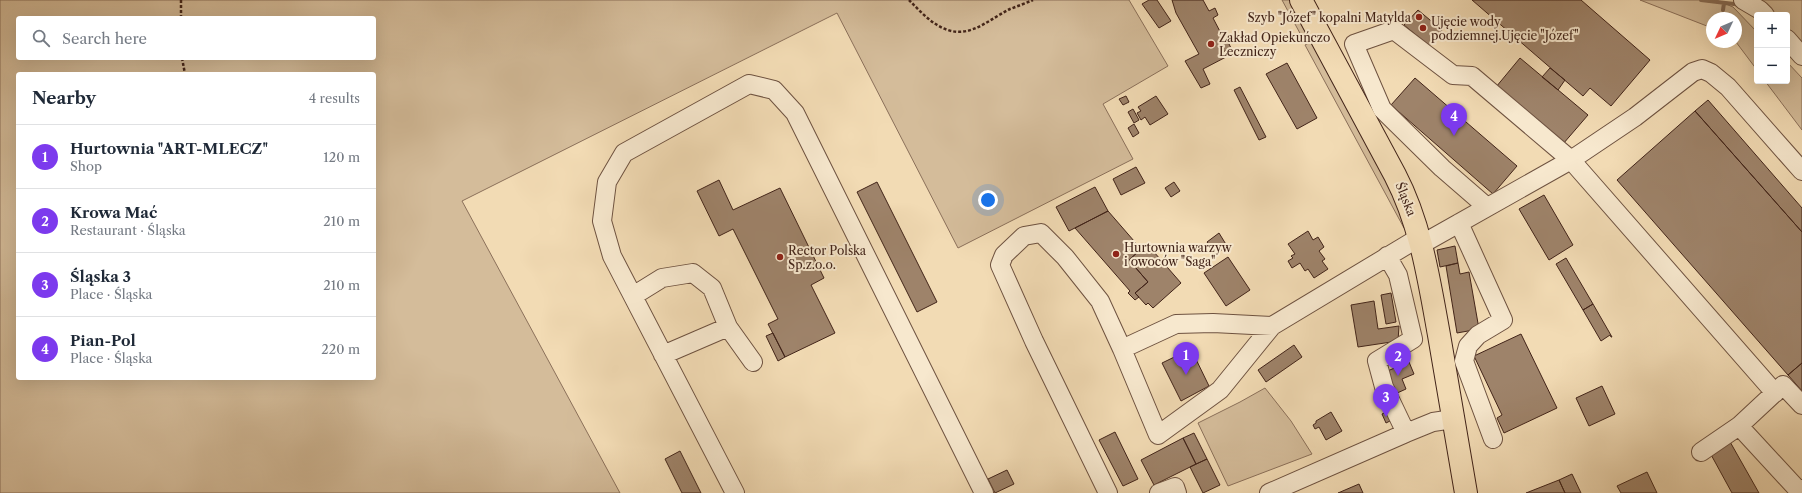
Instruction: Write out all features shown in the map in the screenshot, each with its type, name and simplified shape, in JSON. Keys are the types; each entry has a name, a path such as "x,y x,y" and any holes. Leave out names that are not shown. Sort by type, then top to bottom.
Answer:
{"main road":[{"name":"Śląska","path":"1301,0 1403,189 1421,241 1466,493"}],"street":[{"path":"1743,0 1762,12"},
{"path":"1487,207 1442,168 1382,109 1354,44 1394,30 1453,75 1472,76 1571,160 1775,393"},
{"path":"1790,42 1802,56"},
{"path":"1108,493 1034,341 1000,265 1004,255 1024,236 1041,233 1065,257 1100,301 1158,435 1220,390 1272,326 1387,256 1459,223 1571,160 1635,117 1693,72 1702,69 1711,73 1728,87 1802,172"},
{"path":"735,493 612,256 602,221 606,182 624,153 749,84 774,90 795,113 984,493"},
{"path":"1459,223 1503,320 1478,335 1468,346 1464,361 1493,440"},
{"path":"1387,256 1398,274 1413,339 1377,361 1384,387 1406,433"},
{"path":"633,296 662,278 693,273 712,288 728,327 753,362"},
{"path":"1122,349 1176,324 1212,323 1272,326"},
{"path":"663,355 728,327"},
{"path":"1701,452 1739,426 1783,385 1802,405"},
{"path":"1269,493 1433,422 1454,419"},
{"path":"1739,426 1799,491 1802,488"},
{"path":"1159,493 1175,488 1177,493"}],"path":[{"path":"181,0 181,16"},
{"path":"909,0 934,23 949,31 966,31 985,24 1010,10 1033,0"},
{"path":"182,60 185,72"}],"shaded area":[{"path":"0,0 1129,0 1168,66 1103,104 1133,159 958,248 837,13 462,201 620,493 0,493"},
{"path":"1282,0 1294,0 1311,32 1302,37"},
{"path":"1640,0 1716,0 1733,7 1738,12 1706,12 1706,26"},
{"path":"1761,0 1802,0 1802,43 1790,30 1790,12 1772,12"},
{"path":"1742,16 1754,29 1754,66 1740,48 1742,48"},
{"path":"1316,39 1407,222 1404,228 1305,45"},
{"path":"1790,65 1802,78 1802,130 1767,84 1790,84"},
{"path":"1265,388 1291,421 1312,454 1228,486 1198,423"}],"building":[{"path":"1149,0 1157,0 1171,21 1159,28 1142,4"},
{"name":"Zakład Opiekuńczo Leczniczy","path":"1172,0 1203,0 1209,11 1215,8 1218,15 1213,18 1226,43 1228,42 1231,48 1223,52 1226,57 1203,69 1210,84 1201,88 1185,61 1199,54 1176,13"},
{"path":"1472,0 1581,0 1650,60 1611,106 1590,88 1583,96"},
{"name":"Ujęcie wody podziemnej.Ujęcie \"Józef\"","path":"1418,10 1442,30 1429,46 1404,25"},
{"path":"1520,58 1588,115 1563,144 1496,87"},
{"path":"1287,63 1317,118 1297,129 1266,74"},
{"path":"1550,68 1565,80 1558,90 1542,77"},
{"path":"1415,78 1517,166 1493,194 1391,105"},
{"path":"1240,87 1266,137 1259,140 1234,90"},
{"path":"1126,96 1129,102 1123,105 1119,99"},
{"path":"1156,96 1168,114 1150,125 1145,117 1141,120 1137,113 1141,111 1138,107"},
{"path":"1708,100 1802,208 1802,232 1695,111"},
{"path":"1133,109 1139,120 1134,123 1128,112"},
{"path":"1695,111 1802,232 1802,363 1788,375 1617,180"},
{"path":"1134,124 1139,133 1133,137 1128,128"},
{"path":"1136,167 1145,183 1121,195 1113,179"},
{"name":"Rector Polska Sp.z.o.o.","path":"719,180 733,210 780,188 824,278 811,285 835,333 785,357 768,324 778,319 733,229 719,236 697,191"},
{"path":"877,182 937,302 917,312 857,192"},
{"path":"1174,182 1180,191 1171,197 1165,188"},
{"path":"1095,187 1108,211 1069,231 1056,207"},
{"path":"1544,195 1573,245 1549,260 1519,209"},
{"name":"Hurtownia warzyw i owoców \"Saga\"","path":"1108,211 1141,249 1129,260 1148,282 1135,293 1139,297 1135,300 1128,293 1130,291 1075,228"},
{"path":"1308,231 1313,240 1318,237 1324,247 1319,251 1325,259 1322,261 1328,269 1314,278 1308,269 1305,271 1300,263 1292,268 1288,261 1293,258 1291,256 1295,254 1288,244"},
{"path":"1219,233 1227,246 1216,254 1207,242"},
{"path":"1147,244 1181,283 1153,308 1148,303 1146,305 1135,293 1148,282 1129,260"},
{"path":"1455,246 1458,263 1440,267 1437,250"},
{"path":"1228,257 1250,290 1226,306 1204,273"},
{"path":"1566,258 1593,304 1583,310 1556,264"},
{"path":"1458,263 1460,274 1469,272 1479,329 1457,333 1446,266"},
{"path":"1391,293 1396,322 1386,324 1381,295"},
{"path":"1374,301 1378,329 1399,326 1398,341 1358,347 1351,305"},
{"path":"1593,304 1612,337 1610,335 1601,341 1583,310"},
{"path":"773,333 785,357 778,361 766,336"},
{"path":"1521,334 1557,408 1504,433 1497,418 1502,415 1474,356"},
{"path":"1294,345 1302,357 1266,382 1258,370"},
{"path":"1191,349 1209,386 1181,401 1162,363"},
{"path":"1409,362 1414,374 1402,379 1406,389 1395,394 1385,372"},
{"path":"1802,363 1802,391 1788,375"},
{"path":"1602,386 1615,414 1589,426 1576,398"},
{"path":"1331,412 1342,431 1326,440 1319,427 1315,429 1313,425 1316,421"},
{"path":"1386,412 1390,421 1386,423 1382,414"},
{"path":"1115,432 1138,479 1123,486 1099,440"},
{"path":"1194,433 1207,459 1196,464 1183,438"},
{"path":"1183,438 1196,464 1154,485 1141,460"},
{"path":"1729,440 1759,493 1732,493 1709,451"},
{"path":"680,451 701,493 682,493 665,459"},
{"path":"1207,459 1220,485 1203,493 1190,467"},
{"path":"1007,470 1014,484 995,493 988,479"},
{"path":"1647,472 1657,493 1621,493 1617,486"},
{"path":"1572,474 1581,493 1565,493 1559,480"},
{"path":"1559,480 1565,493 1526,493"},
{"path":"1359,484 1363,493 1338,493"}],"waterway":[{"path":"1701,0 1734,4"},
{"path":"1723,10 1724,3"}],"place":[{"name":"Szyb \"Józef\" kopalni Matylda","path":"1419,17"},
{"name":"Ujęcie wody podziemnej.Ujęcie \"Józef\"","path":"1423,28"},
{"name":"Zakład Opiekuńczo Leczniczy","path":"1211,44"},
{"name":"Pian-Pol","path":"1454,136"},
{"name":"Hurtownia warzyw i owoców \"Saga\"","path":"1116,254"},
{"name":"Rector Polska Sp.z.o.o.","path":"780,257"},
{"name":"Hurtownia \"ART-MLECZ\"","path":"1186,375"},
{"name":"Krowa Mać","path":"1398,376"},
{"name":"Śląska 3","path":"1386,417"}]}
